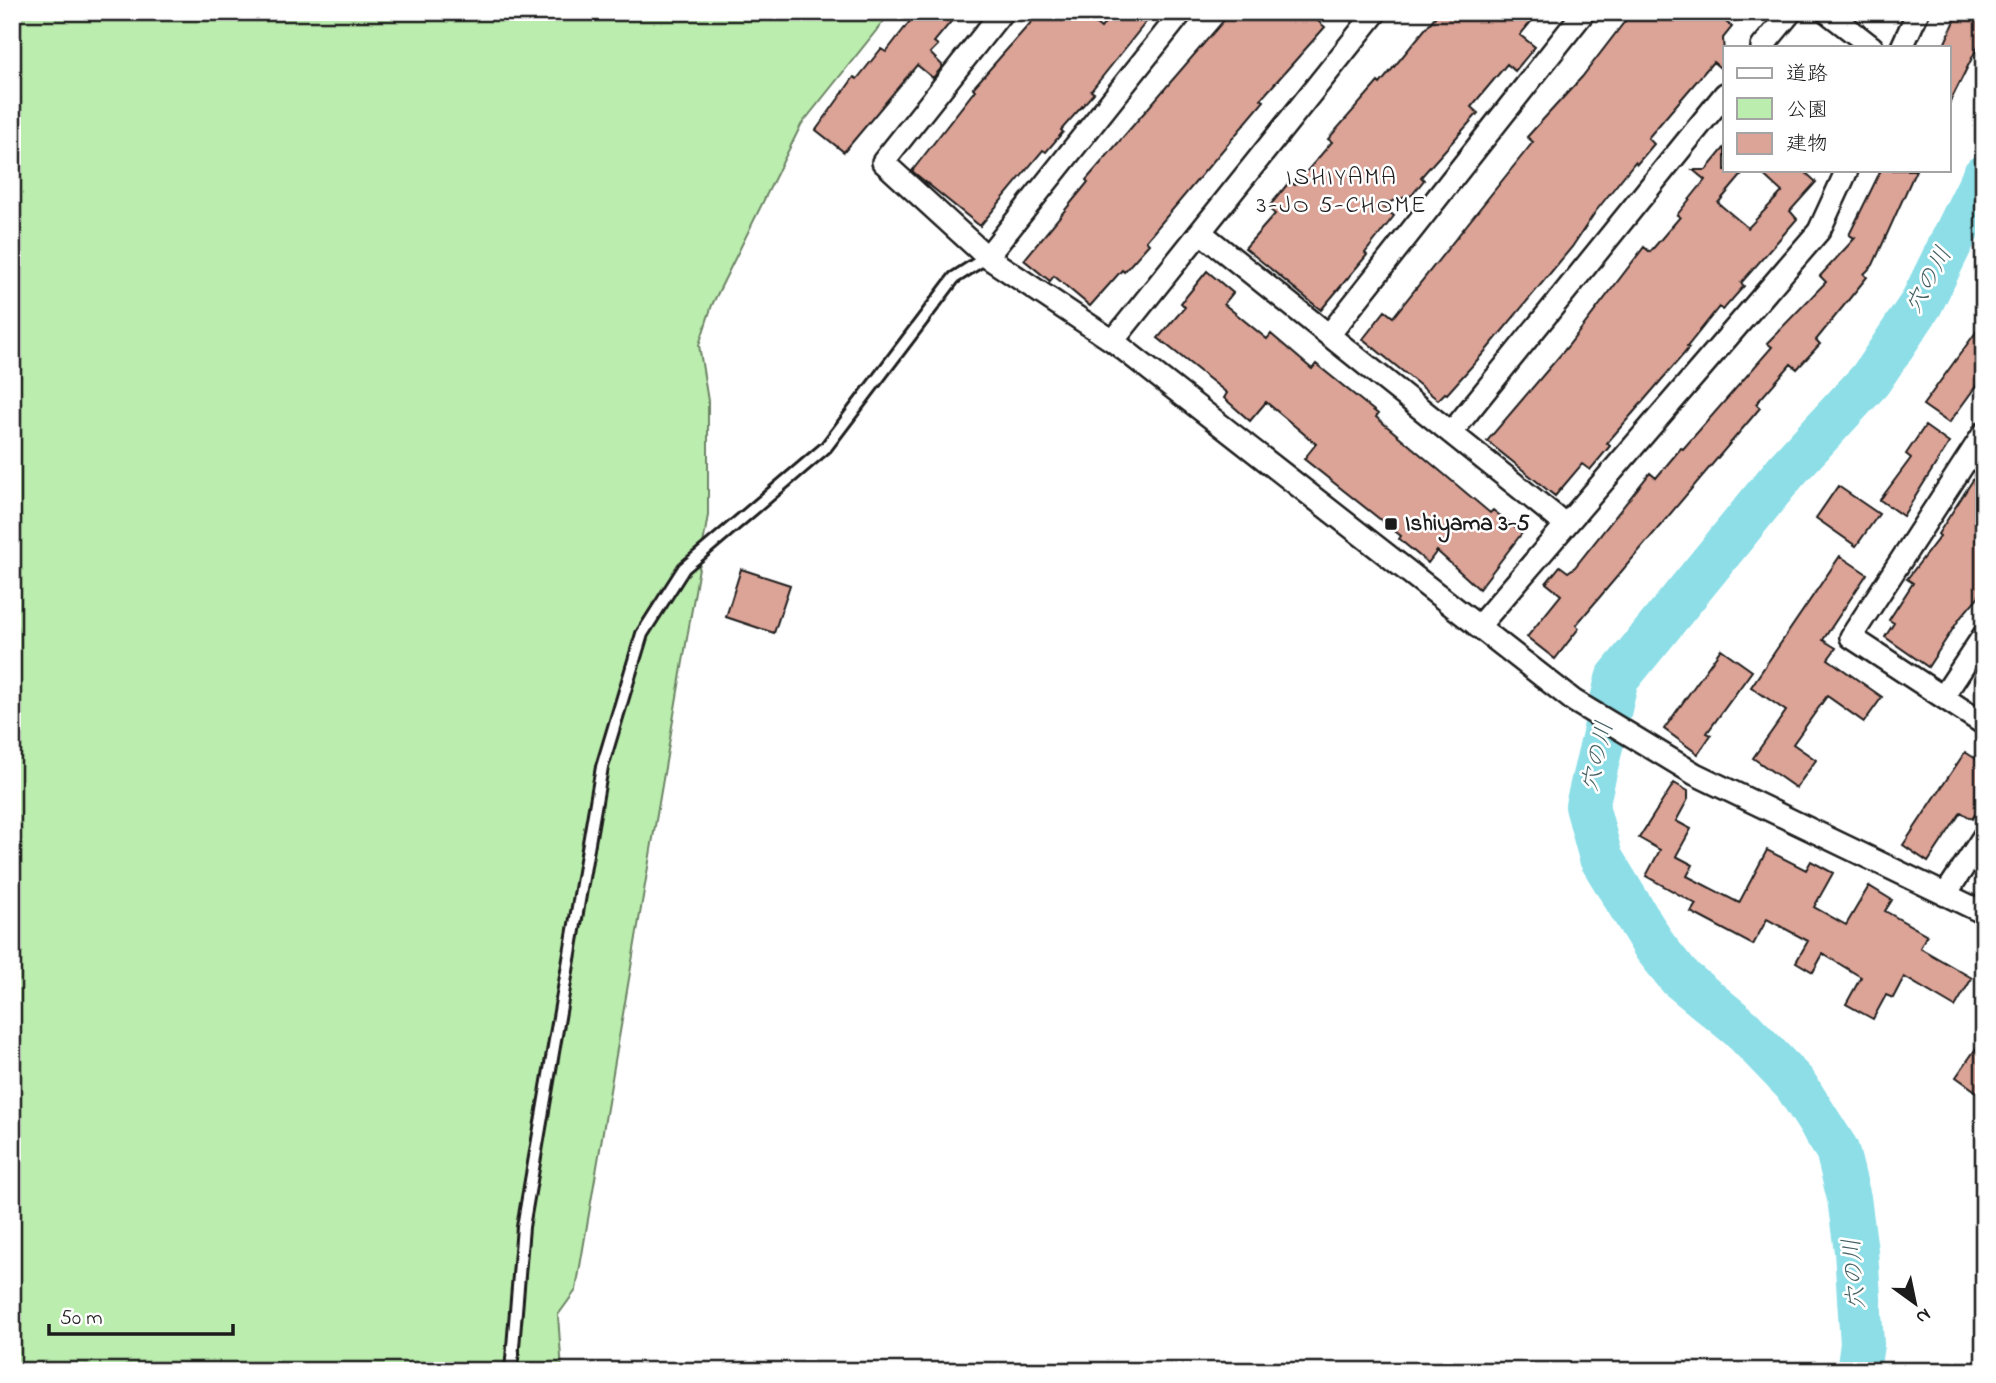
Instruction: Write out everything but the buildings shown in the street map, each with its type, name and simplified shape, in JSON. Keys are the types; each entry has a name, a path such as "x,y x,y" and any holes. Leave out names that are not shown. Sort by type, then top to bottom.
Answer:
{"street":[{"path":"1002,12 883,162 987,257 1112,341 1574,701 1695,774 1984,913"},
{"path":"987,257 1182,12"},
{"path":"1329,335 1584,12"},
{"path":"1763,46 1791,12"},
{"path":"1827,12 1871,46"},
{"path":"1902,46 1919,12"},
{"path":"1112,341 1200,232 1365,16"},
{"path":"1451,433 1723,96"},
{"path":"1478,627 1819,231 1846,172"},
{"path":"1200,232 1566,525"},
{"path":"1984,433 1851,637 1984,724"},
{"path":"1943,698 1984,635"},
{"path":"1945,895 1984,836"}],"lane":[{"path":"511,1371 523,1227 602,767 642,634 684,568 826,447 954,278 987,257"}],"green space":[{"path":"12,12 891,12 801,125 712,305 699,345 708,401 708,515 576,1290 558,1315 562,1371 12,1371"}],"waterway":[{"name":"穴の川","path":"1858,1371 1862,1344 1856,1251 1849,1198 1837,1150 1795,1084 1742,1029 1679,977 1655,947 1601,858 1587,806 1617,679 1787,470 1870,380 1921,304 1984,176"}],"place":[{"name":"Ishiyama 3-5","path":"1391,524"}],"district":[{"name":"ISHIYAMA 3-JO 5-CHOME","path":"1342,192"}]}
